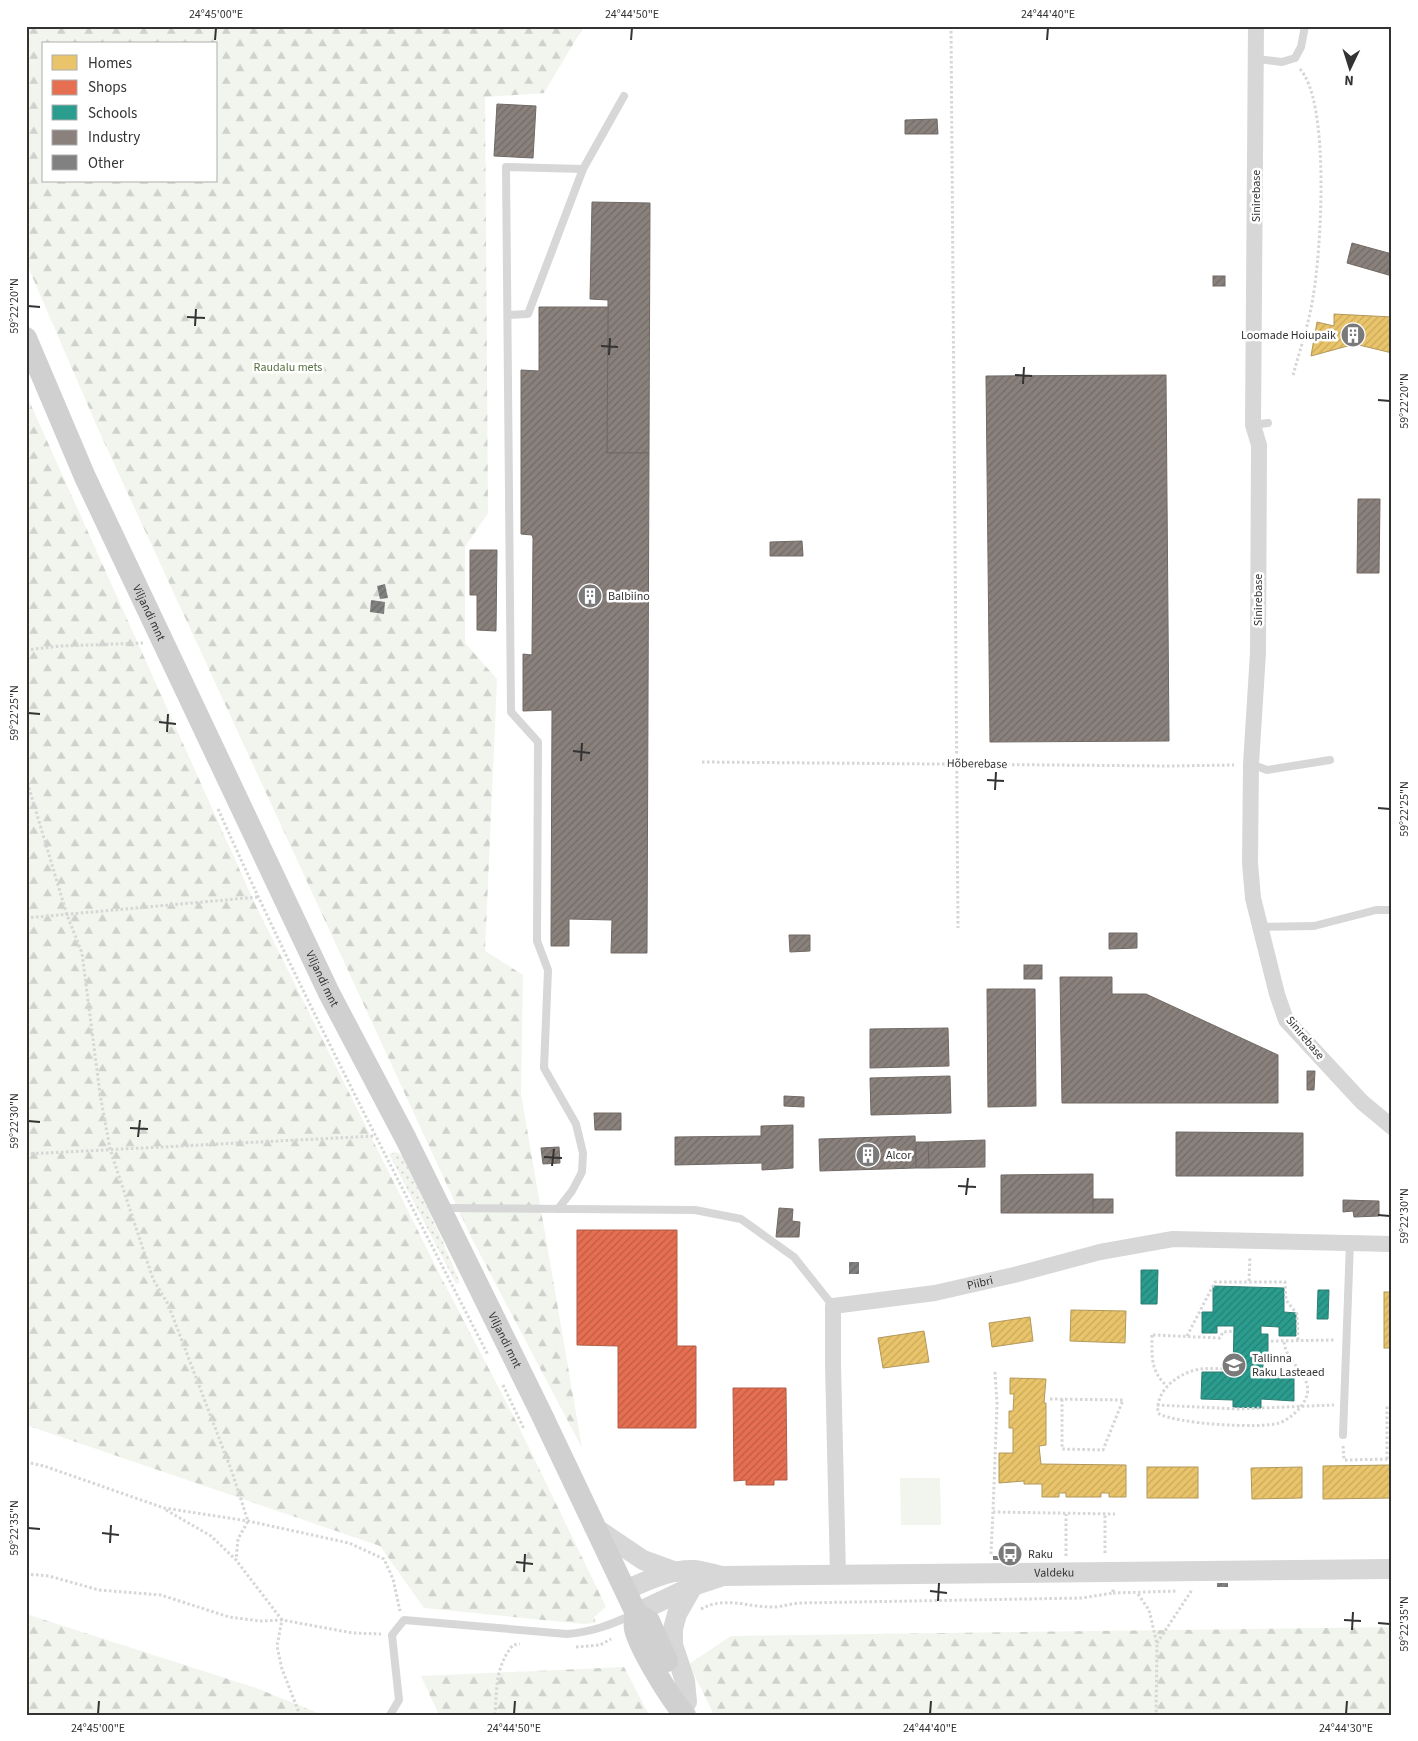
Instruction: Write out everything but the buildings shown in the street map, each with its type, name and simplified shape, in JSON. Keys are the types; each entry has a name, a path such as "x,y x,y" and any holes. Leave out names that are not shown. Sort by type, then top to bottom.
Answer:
{"main road":[{"name":"Viljandi mnt","path":"26,338 85,477 328,993 406,1139 540,1411 636,1613 649,1621 688,1711"}],"street":[{"name":"Sinirebase","path":"1256,26 1261,424 1258,653 1252,764 1250,863 1253,898 1277,994 1286,1020 1362,1102 1392,1127"},
{"name":"Piibri","path":"833,1306 934,1293 1014,1275 1100,1252 1173,1239 1392,1244"},
{"path":"833,1306 832,1364 838,1575"},
{"path":"594,1527 643,1560 676,1572"},
{"name":"Valdeku","path":"636,1613 692,1586 723,1576 1112,1570 1392,1569"},
{"path":"625,1590 676,1572 694,1570 723,1576"},
{"path":"688,1711 685,1681 673,1645 673,1628 677,1614 692,1586"}],"lane":[{"path":"1257,58 1282,62 1295,58 1299,53 1305,26"},
{"path":"508,314 528,314 583,169 624,96"},
{"path":"558,1209 572,1191 582,1172 583,1153 576,1124 544,1068 548,970 537,941 538,742 511,712 506,167 583,169"},
{"path":"1252,764 1267,770 1330,760"},
{"path":"1260,927 1314,926 1376,910 1392,910"},
{"path":"440,1208 695,1210 741,1219 794,1257 833,1306"},
{"path":"1343,1435 1350,1242"},
{"path":"390,1715 399,1700 392,1635 404,1620 568,1634 605,1628 636,1613"}],"path":[{"path":"951,26 958,928"},
{"path":"1288,61 1298,67 1308,79 1316,112 1320,144 1319,258 1313,300 1293,375"},
{"path":"26,650 62,646 143,643"},
{"name":"Hõberebase","path":"702,762 1170,766 1252,764"},
{"path":"26,778 67,914 82,953 100,1094 110,1149 153,1279 168,1304 232,1472 248,1521 238,1539 236,1560"},
{"path":"26,918 258,897"},
{"path":"26,1154 375,1136"},
{"path":"1249,1281 1250,1240"},
{"path":"1187,1336 1212,1284 1215,1282 1285,1282 1286,1300 1297,1314 1298,1340"},
{"path":"1166,1386 1156,1377 1152,1359 1153,1335 1220,1338 1223,1332 1234,1331"},
{"path":"1271,1341 1346,1340"},
{"path":"1233,1369 1199,1369 1166,1386 1157,1404 1158,1413 1164,1417 1222,1424 1278,1424 1290,1418 1306,1398 1308,1388 1303,1375 1286,1355 1284,1341"},
{"path":"991,1554 997,1404 995,1372"},
{"path":"1050,1399 1062,1398 1123,1400 1103,1450 1062,1449 1062,1398"},
{"path":"1157,1404 1237,1410 1344,1405"},
{"path":"1387,1404 1387,1459"},
{"path":"1343,1435 1344,1460 1392,1459"},
{"path":"26,1462 44,1466 164,1508 248,1521 349,1543 384,1559 393,1579 397,1604 404,1620"},
{"path":"164,1508 211,1536 236,1560 282,1620 277,1646 282,1669 300,1715"},
{"path":"993,1512 1116,1514"},
{"path":"1066,1514 1066,1557"},
{"path":"1105,1514 1105,1556"},
{"path":"26,1574 49,1576 99,1590 160,1595 229,1617 260,1621 282,1620 353,1633 392,1635"},
{"path":"695,1612 711,1603 723,1602 774,1607 799,1603 1082,1598 1113,1593 1113,1581"},
{"path":"1157,1644 1195,1586"},
{"path":"1138,1594 1149,1610 1157,1644 1156,1715"},
{"path":"567,1646 600,1646 611,1640"},
{"path":"495,1715 497,1678 503,1657 513,1645 528,1642"}],"green space":[{"name":"Raudalu mets","path":"26,26 584,26 544,93 485,97 488,513 465,547 465,643 497,679 485,951 523,975 521,1094 582,1448 471,1237 99,431 26,262"},
{"path":"26,394 255,904 441,1277 516,1421 606,1607 594,1617 596,1623 584,1624 424,1608 380,1546 26,1425"},
{"path":"396,1152 402,1155 440,1235 460,1283 456,1284 389,1154"},
{"path":"900,1478 940,1478 941,1525 901,1525"},
{"path":"26,1614 256,1688 323,1715 26,1715"},
{"path":"1392,1627 1392,1715 714,1715 689,1664 731,1636"},
{"path":"624,1667 649,1715 439,1715 421,1676"}],"place":[{"name":"Loomade Hoiupaik","path":"1353,335"},
{"name":"Balbiino","path":"590,596"},
{"name":"Alcor","path":"868,1155"},
{"name":"Tallinna Raku Lasteaed","path":"1234,1365"},
{"name":"Raku","path":"1010,1554"}]}
